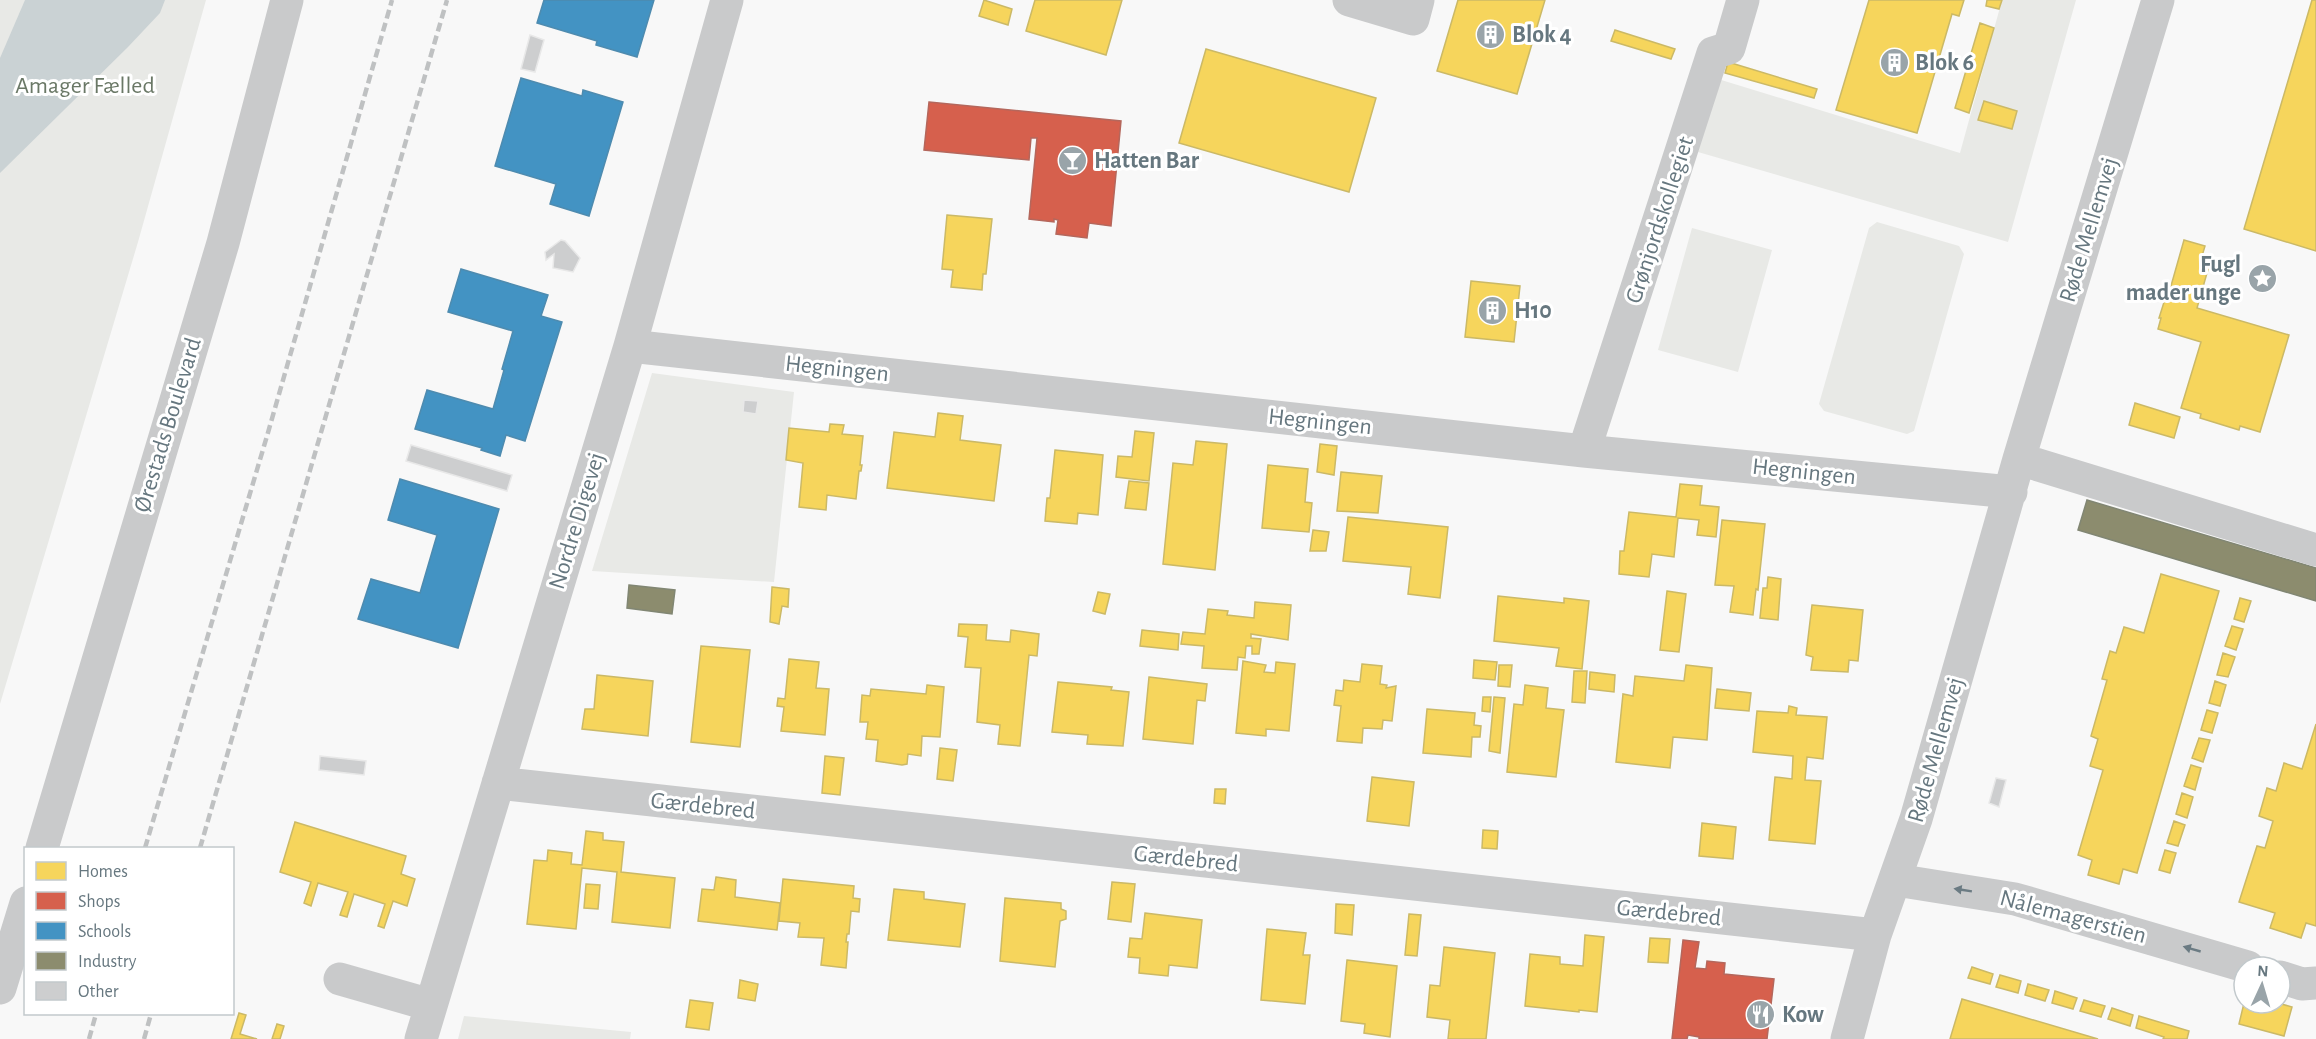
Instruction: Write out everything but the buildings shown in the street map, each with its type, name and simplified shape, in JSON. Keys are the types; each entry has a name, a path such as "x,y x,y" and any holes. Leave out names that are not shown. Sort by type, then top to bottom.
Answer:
{"street":[{"name":"Ørestads Boulevard","path":"43,847 223,243 287,0"},
{"name":"Nordre Digevej","path":"420,1039 630,346 727,0"},
{"path":"1348,0 1413,19 1418,0"},
{"name":"Grønjordskollegiet","path":"1584,451 1713,53 1730,48 1743,0"},
{"name":"Røde Mellemvej","path":"1846,1039 1875,935 1916,819 2019,459 2158,0"},
{"name":"Hegningen","path":"630,346 1584,451 2011,492"},
{"path":"2019,459 2316,550"},
{"name":"Gærdebred","path":"498,783 1875,935"},
{"name":"Nålemagerstien","path":"1896,880 2015,899 2232,962"},
{"path":"0,988 24,910"},
{"path":"340,979 431,1005"},
{"path":"2292,981 2302,984 2316,983"}],"green space":[{"name":"Amager Fælled","path":"0,0 206,0 138,242 0,704"},
{"path":"2002,0 2076,0 2008,242 1698,152 1718,79 1960,153"},
{"path":"1877,222 1959,246 1964,254 1914,431 1907,434 1824,411 1819,404 1869,228"},
{"path":"1692,228 1772,250 1738,372 1658,350"},
{"path":"652,373 794,392 774,582 592,571"},
{"path":"464,1016 631,1032 630,1039 458,1039"}],"shaded area":[{"path":"25,0 165,0 160,13 128,47 0,173 0,58"}],"railway":[{"path":"145,847 267,436 392,0"},
{"path":"200,847 447,0"},
{"path":"89,1039 96,1015"},
{"path":"144,1039 151,1015"}],"place":[{"name":"Blok 4","path":"1491,35"},
{"name":"Blok 6","path":"1894,63"},
{"name":"Hatten Bar","path":"1073,161"},
{"name":"Fugl mader unge","path":"2262,279"},
{"name":"H10","path":"1493,311"},
{"name":"Kow","path":"1761,1015"}]}
